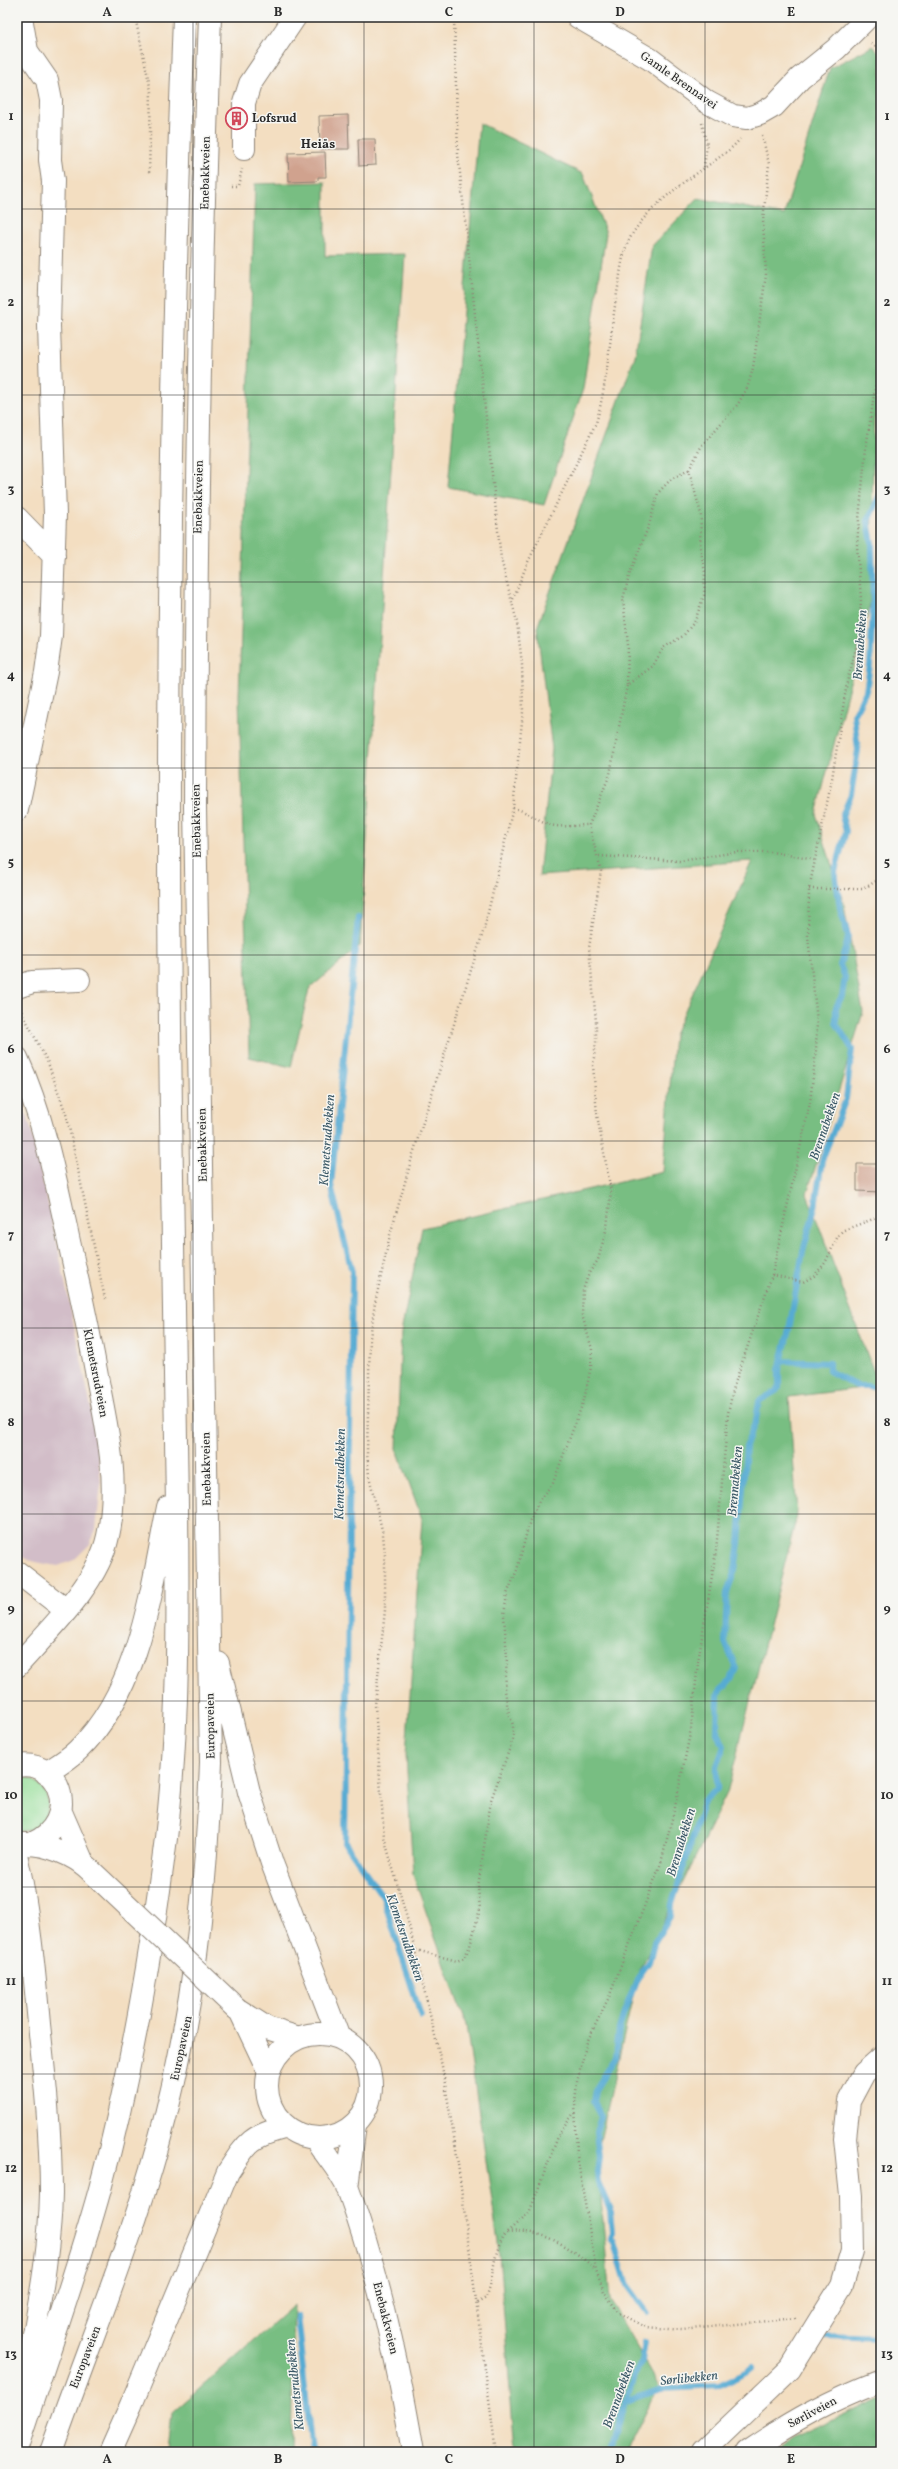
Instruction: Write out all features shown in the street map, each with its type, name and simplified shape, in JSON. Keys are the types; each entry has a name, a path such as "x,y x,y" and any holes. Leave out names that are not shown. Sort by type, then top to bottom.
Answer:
{"main road":[{"path":"17,810 46,672 51,636 54,556 54,445 49,326 53,181 50,160 51,100 47,80 27,51 21,17"},
{"path":"17,2447 82,2249 103,2175 128,2070 142,2001 167,1830 177,1689 177,1466 168,870 168,686 179,155 184,17"},
{"name":"Enebakkveien","path":"209,1624 195,807 200,377 210,17"},
{"path":"244,149 244,103 250,84 295,17"},
{"name":"Gamle Brennavei","path":"578,17 631,46 693,92 733,116 747,118 755,116 774,106 787,95 800,78 868,17"},
{"path":"17,518 54,556"},
{"path":"17,986 32,982 79,980"},
{"name":"Klemetsrudveien","path":"17,1058 41,1123 60,1200 87,1325 112,1463 113,1488 108,1537 95,1570 66,1610 17,1666"},
{"path":"46,1773 78,1750 94,1732 122,1683 146,1614 177,1466"},
{"path":"18,1573 66,1610"},
{"path":"209,1624 249,1792 272,1863 339,2038"},
{"name":"Europaveien","path":"50,2452 117,2272 141,2201 177,2070 198,1951 206,1878 211,1762 209,1624"},
{"path":"19,1763 39,1769 46,1773 59,1790 61,1812 87,1868"},
{"path":"25,1844 52,1832 61,1812"},
{"path":"25,1844 66,1855 87,1868 239,2011 267,2028 299,2038"},
{"path":"17,1859 24,1890 39,2020 50,2136 51,2194 40,2293 17,2442"},
{"path":"239,2011 269,2072"},
{"path":"316,2034 339,2038 360,2054 370,2077 369,2102 355,2124 339,2134 315,2138 300,2134 287,2127 274,2112 269,2099 269,2072 274,2060 282,2049 299,2038 316,2034"},
{"path":"704,2452 790,2369 842,2285 852,2251 851,2196 845,2138 849,2101 864,2073 881,2058"},
{"name":"Enebakkveien","path":"347,2188 355,2124"},
{"path":"110,2452 228,2172 247,2143 263,2133 287,2127"},
{"name":"Enebakkveien","path":"315,2138 347,2188 372,2263 389,2327 413,2452"},
{"name":"Sørliveien","path":"747,2452 788,2424 836,2398 881,2381"}],"path":[{"path":"135,17 151,91 149,175"},
{"path":"454,17 458,154 501,560 512,600 522,664 523,712 513,808 484,929 412,1154 390,1235 375,1303 370,1338 367,1425 369,1476 383,1534 385,1556 385,1610 375,1705 380,1812 384,1837 416,1950 436,2036 452,2121 496,2452"},
{"path":"693,92 707,145 704,168"},
{"path":"512,600 527,564 596,422 603,400 614,305 624,253 630,237 656,205 704,168 728,152 750,126 755,116"},
{"path":"416,1950 457,1961 464,1958 470,1946 480,1909 478,1886 491,1800 513,1739 513,1725 508,1710 505,1690 507,1657 504,1614 507,1594 517,1570 530,1520 540,1499 553,1483 584,1400 591,1367 592,1349 582,1315 583,1290 589,1273 598,1260 607,1227 611,1192 597,1115 593,1065 596,1042 596,1022 589,948 601,871 599,856 593,844 589,825 610,774 627,685 628,645 623,599 630,573 649,525 658,493 670,479 689,470 702,445 738,404 748,386 753,368 766,274 763,220 769,164 766,146 755,116"},
{"path":"881,255 881,320"},
{"path":"821,2320 802,2317 681,2330 645,2327 625,2317 611,2304 596,2270 577,2155 575,2112 577,2082 587,2042 608,1997 655,1878 673,1815 691,1729 698,1662 716,1551 728,1413 734,1386 772,1275 806,1124 816,1050 817,1021 808,936 809,889 832,779 851,662 859,637 861,600 857,553 859,519 866,448 881,349"},
{"path":"627,685 653,666 663,648 682,636 691,626 695,621 704,595 705,572 700,547 701,514 689,470"},
{"path":"513,808 526,811 537,819 553,826 589,825"},
{"path":"599,856 680,861 737,852 772,852 814,860"},
{"path":"809,889 830,891 864,889 881,878"},
{"path":"772,1275 803,1282 814,1276 825,1264 839,1234 844,1230 881,1216"},
{"path":"477,2303 486,2298 501,2240 507,2232 528,2213 559,2134 575,2112"},
{"path":"507,2232 519,2231 558,2242 575,2251 596,2270"}],"shaded area":[{"path":"17,1088 30,1125 57,1243 96,1432 101,1484 96,1529 90,1544 74,1560 58,1566 35,1562 17,1555"}],"green space":[{"path":"873,46 881,54 881,398 874,420 870,605 816,814 844,905 863,1012 807,1194 879,1386 789,1397 797,1515 727,1793 638,1974 597,2154 610,2300 659,2386 626,2452 515,2452 498,2242 466,2025 413,1875 406,1754 422,1519 397,1449 401,1333 422,1228 663,1172 674,1035 752,861 539,876 552,749 537,628 635,356 652,246 698,198 784,215 830,68"},
{"path":"479,123 583,174 606,233 583,389 544,505 448,487"},
{"path":"325,182 325,256 405,254 360,946 309,989 291,1067 249,1057 239,696 255,184"},
{"path":"17,1777 31,1779 40,1786 46,1795 48,1805 46,1815 40,1823 30,1829 17,1831"},
{"path":"294,2305 291,2452 168,2452 172,2413"},
{"path":"881,2399 881,2452 775,2452 791,2439"}],"building":[{"path":"348,115 349,149 320,149 319,116"},
{"path":"358,139 375,139 376,165 359,166"},
{"path":"325,152 326,177 318,177 318,181 289,182 288,153"},
{"path":"857,1164 881,1164 881,1192 857,1191"}],"waterway":[{"name":"Brennabekken","path":"881,436 877,463 881,488"},
{"name":"Brennabekken","path":"647,2312 626,2283 614,2242 610,2239 612,2233 610,2210 598,2182 597,2171 599,2157 596,2132 601,2117 593,2102 595,2090 616,2057 619,2029 637,1979 649,1962 654,1943 671,1915 672,1904 704,1801 717,1789 717,1766 724,1746 717,1733 718,1696 720,1690 731,1680 736,1668 725,1642 727,1592 735,1570 739,1543 746,1446 756,1420 759,1401 776,1391 779,1387 779,1370 789,1330 803,1251 815,1208 822,1160 846,1099 852,1049 836,1023 836,1007 842,996 845,977 840,965 848,935 840,908 835,872 846,831 842,816 851,795 858,750 854,715 866,691 870,665 873,608 872,543 868,521 881,492"},
{"name":"Klemetsrudbekken","path":"358,918 331,1185 352,1272 345,1843 383,1897 421,2016"},
{"path":"781,1361 829,1363 829,1371 857,1386 868,1386 881,1390"},
{"name":"Klemetsrudbekken","path":"297,2316 312,2452"},
{"name":"Sørlibekken","path":"824,2336 881,2338"},
{"name":"Brennabekken","path":"610,2452 634,2376 642,2361 645,2342"},
{"name":"Sørlibekken","path":"625,2402 661,2389 719,2386 743,2375 753,2367"}],"place":[{"name":"Lofsrud","path":"236,118"}],"district":[{"name":"Heiås","path":"318,143"}]}
